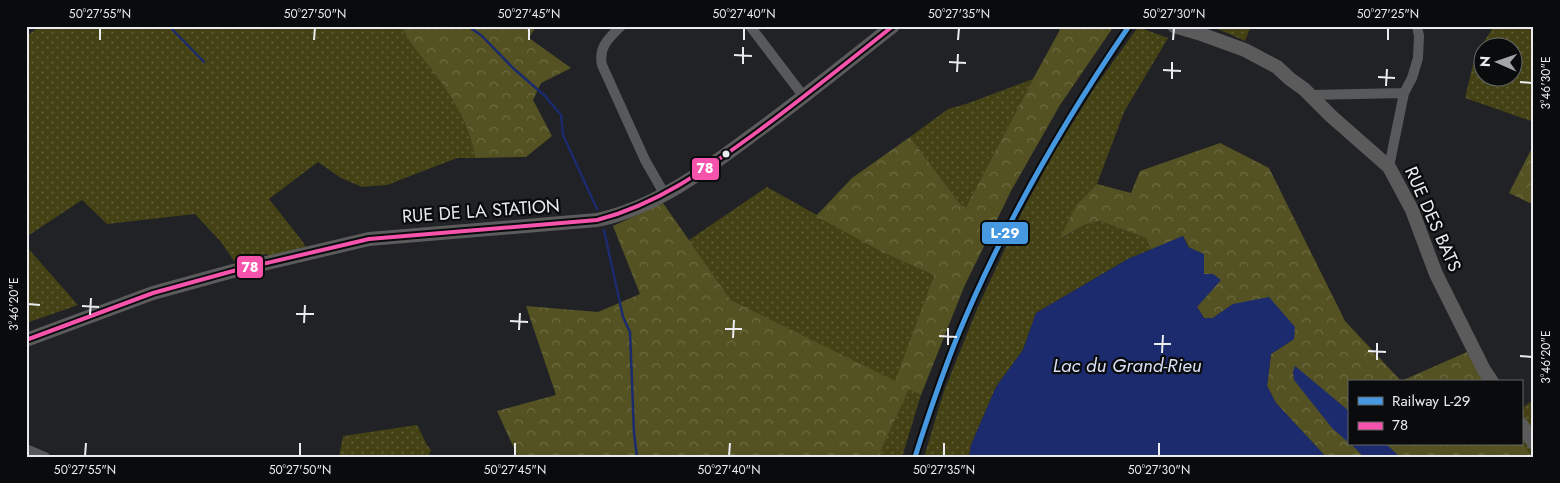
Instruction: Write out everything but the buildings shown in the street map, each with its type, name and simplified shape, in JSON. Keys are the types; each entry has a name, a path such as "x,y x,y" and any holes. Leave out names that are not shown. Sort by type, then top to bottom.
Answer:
{"street":[{"path":"621,26 602,47 600,56 602,64 645,160 665,195"},
{"path":"750,26 804,97"},
{"name":"RUE DE LA STATION","path":"26,340 153,293 233,271 369,238 610,218 665,195 725,156 804,97 893,26"},
{"name":"RUE DES BATS","path":"1174,26 1245,50 1277,67 1389,167 1412,210 1436,274 1491,380"},
{"path":"1389,167 1404,93 1412,78 1418,58 1419,36 1417,26"},
{"path":"1310,95 1404,93"},
{"path":"1522,425 1534,443"},
{"path":"26,449 45,457"}],"shaded area":[{"path":"41,26 402,26 410,42 458,108 468,132 475,158 457,158 387,185 362,187 341,178 318,162 269,199 306,248 269,258 267,254 234,261 221,242 195,214 107,224 82,200 26,237 26,36"},
{"path":"1211,26 1251,26 1245,41"},
{"path":"1494,26 1534,26 1534,122 1465,98 1472,69 1472,88 1522,88 1522,38 1486,38"},
{"path":"1138,27 1168,38 1124,112 1097,184 1076,205 1061,239 1084,225 1100,221 1146,238 1151,250 1128,259 1036,313 1023,350 996,387 971,445 969,457 924,457 944,391 977,309 1023,210 1054,153 1095,87"},
{"path":"1033,79 966,207 961,205 910,137 948,109"},
{"path":"767,187 884,253 934,275 895,382 731,300 689,240"},
{"path":"26,246 78,305 29,322 26,321"},
{"path":"909,388 921,395 902,457 880,457 882,448"},
{"path":"1534,399 1534,457 1532,457 1522,442 1522,408"},
{"path":"417,425 431,450 428,457 339,457 343,436"}],"green space":[{"path":"402,26 536,26 529,38 571,68 541,83 533,100 552,136 526,157 475,158 468,132 458,108 410,42"},
{"path":"1062,26 1114,26 1060,105 1011,191 964,287 921,395 909,389 882,448 880,457 518,457 497,411 556,395 526,306 598,312 640,294 613,226 663,203 731,300 895,381 934,275 884,253 816,216 852,178 910,137 961,205 966,207"},
{"path":"1220,143 1269,168 1345,321 1400,380 1348,380 1348,446 1522,446 1522,442 1532,457 1326,457 1276,403 1267,386 1271,354 1294,339 1233,304 1213,318 1204,318 1197,307 1203,274 1183,236 1151,250 1146,238 1100,221 1084,225 1060,239 1076,205 1097,184 1131,193 1140,171"},
{"path":"1534,144 1534,205 1509,193"},
{"path":"1467,352 1483,380 1403,380"}],"water":[{"name":"Lac du Grand-Rieu","path":"1183,236 1188,247 1204,254 1204,274 1213,274 1221,280 1197,307 1204,318 1213,318 1233,304 1269,297 1295,327 1294,339 1271,354 1267,386 1276,403 1326,457 969,457 971,445 996,387 1023,350 1036,313 1128,259"},
{"path":"1295,366 1348,410 1348,442 1332,428 1294,380 1293,372"},
{"path":"1353,446 1388,446 1400,457 1364,457"}],"waterway":[{"path":"169,26 204,62"},
{"path":"468,26 482,36 513,68 545,96 561,115 563,135 597,209"},
{"path":"604,230 623,317 630,332 634,433 637,457"}],"rail line":[{"name":"L-29","path":"915,457 952,350 994,255 1057,138 1129,26"}],"transit line":[{"name":"78","path":"26,340 153,293 233,271 369,239 597,220 620,213 661,195 719,159 757,132 893,26"}]}
